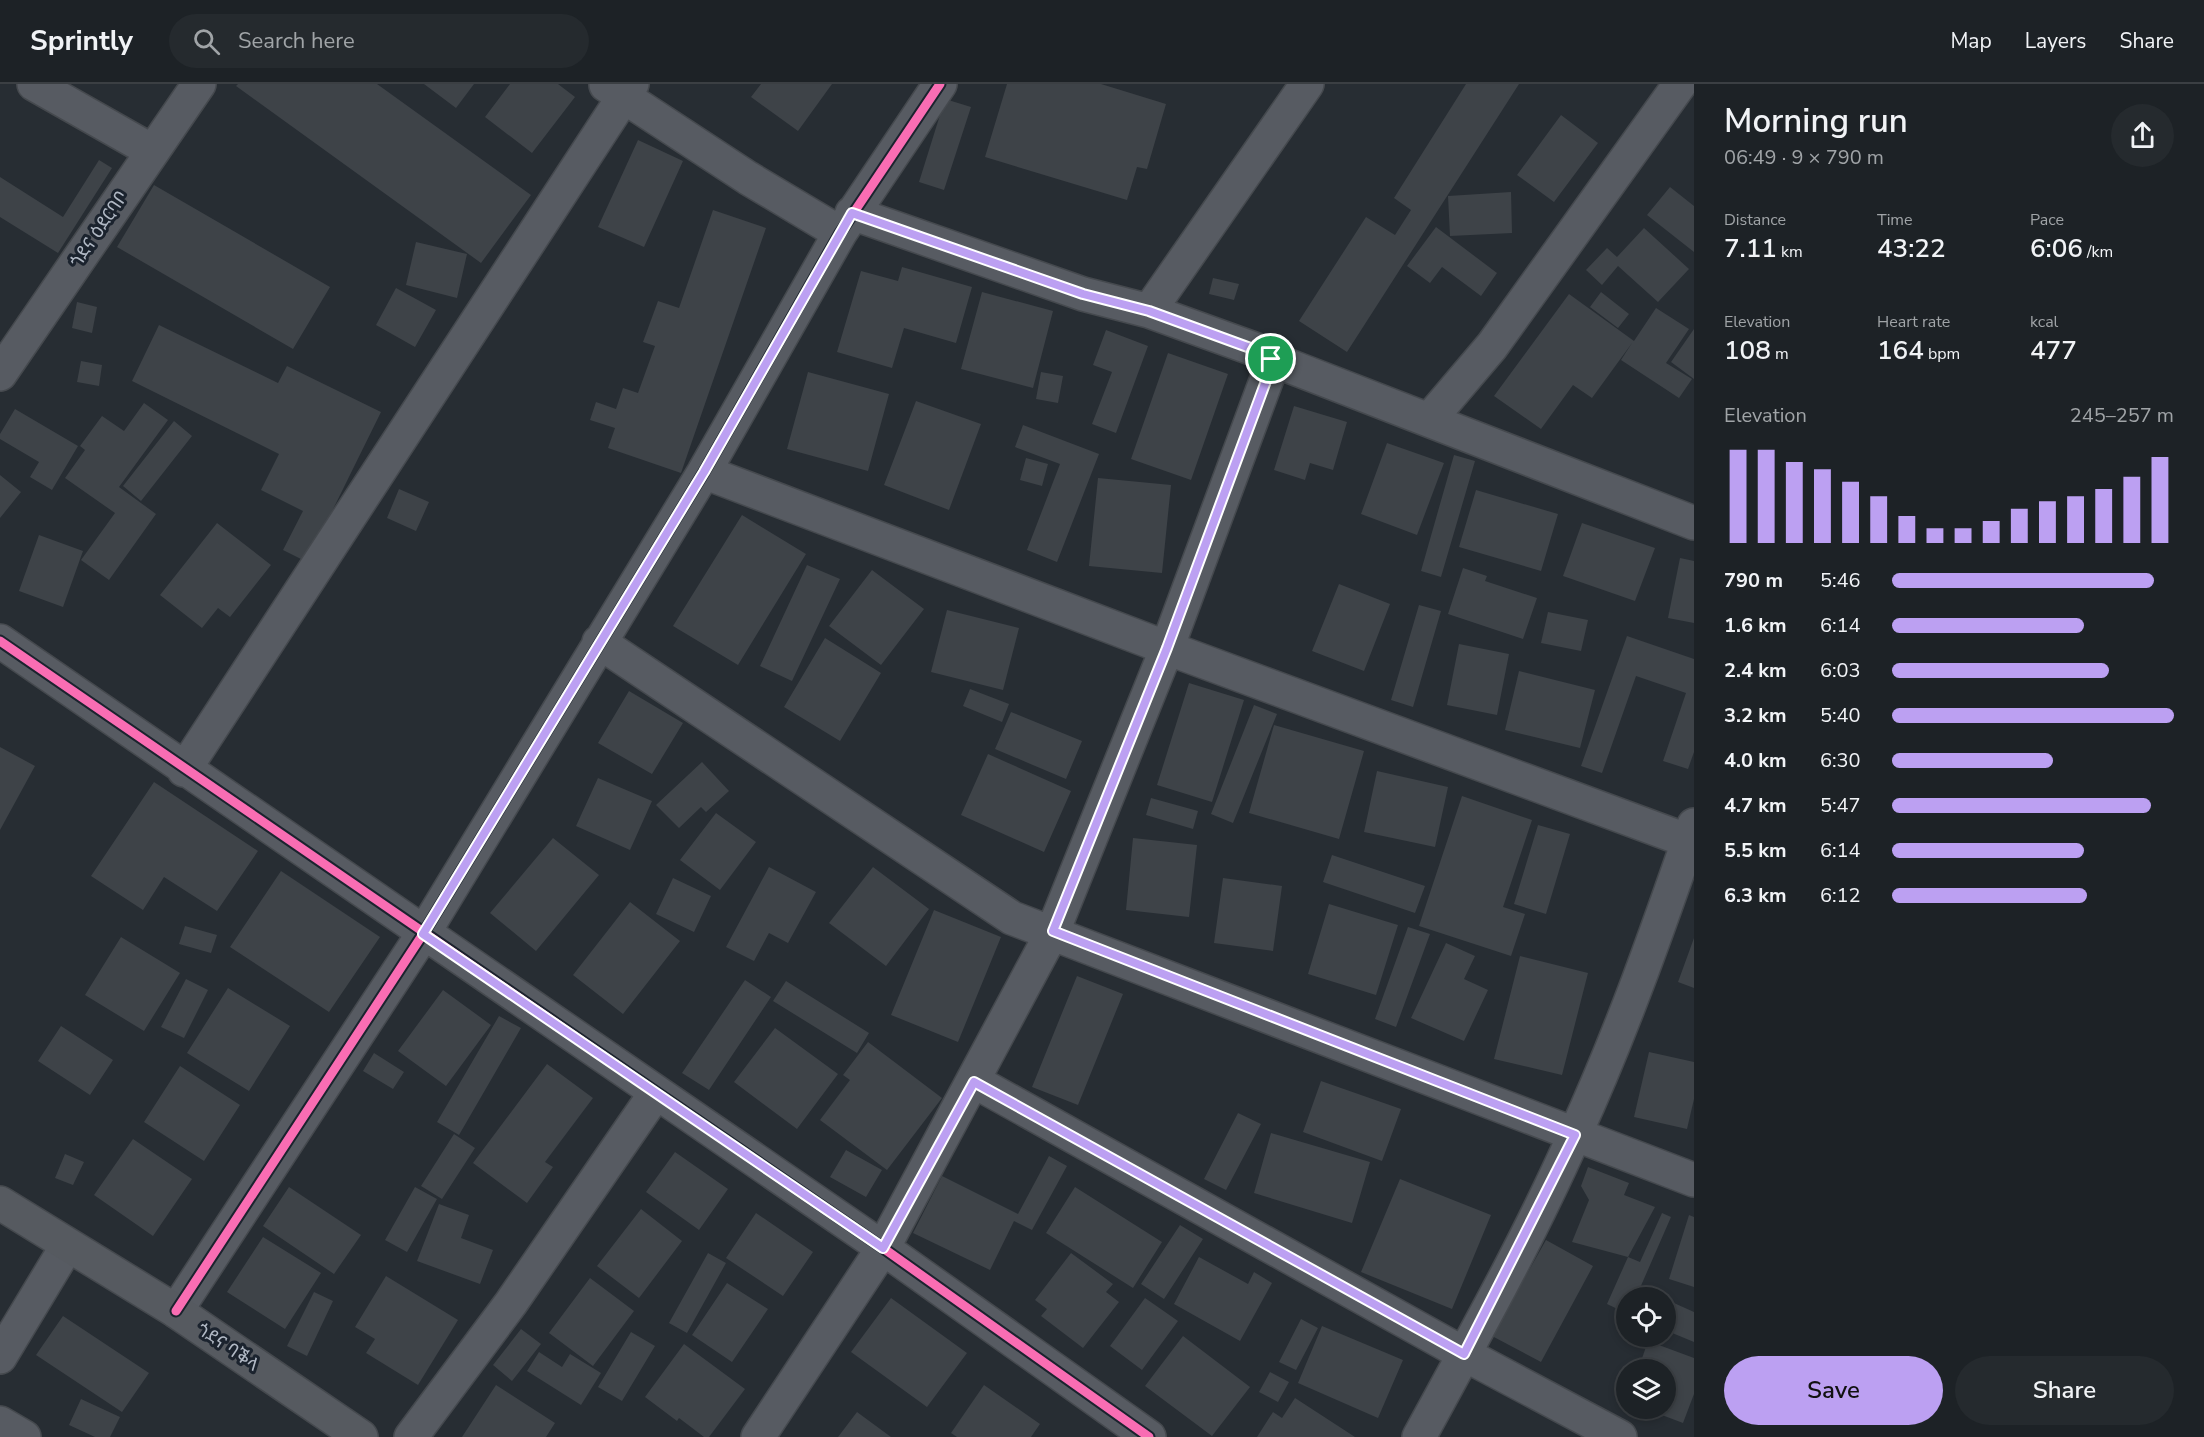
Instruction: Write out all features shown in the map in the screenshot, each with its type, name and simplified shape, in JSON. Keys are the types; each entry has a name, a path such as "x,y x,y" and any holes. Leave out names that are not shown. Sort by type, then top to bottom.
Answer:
{"street":[{"path":"34,84 152,151"},
{"name":"ጎደና ዕደርባቦ","path":"0,374 199,84"},
{"path":"176,1311 423,934 704,472 846,223 940,84"},
{"path":"1149,311 1307,84"},
{"path":"1431,420 1492,346 1680,84"},
{"path":"184,770 620,88 846,223 1083,294 1149,311 1264,353 1271,359 1694,523"},
{"path":"758,1437 883,1248 1053,931 1167,648 1269,373 1271,359"},
{"path":"704,472 1167,648 1692,836 1626,1012 1575,1135 1464,1354 1419,1437"},
{"path":"0,642 655,1094 883,1248 1149,1437"},
{"path":"599,642 1012,918 1053,931 1694,1180"},
{"path":"974,1082 1464,1354 1620,1437"},
{"path":"411,1437 511,1302 655,1094"},
{"name":"ጎደና ባቕላ","path":"0,1203 176,1311 362,1437"},
{"path":"0,1357 67,1246"},
{"path":"0,1423 24,1437"}],"building":[{"path":"238,84 377,84 531,195 481,263 236,86"},
{"path":"424,84 474,84 456,108"},
{"path":"510,84 558,84 575,97 532,153 485,117"},
{"path":"761,84 832,84 798,131 751,97"},
{"path":"1007,84 1101,84 1166,104 1147,169 1137,167 1127,200 985,157"},
{"path":"1466,84 1519,84 1347,352 1299,321 1366,217 1395,235 1411,210 1394,198"},
{"path":"945,99 971,107 944,190 919,182"},
{"path":"1561,115 1598,143 1554,202 1517,175"},
{"path":"638,140 683,161 644,247 598,227"},
{"path":"99,160 112,168 58,253 0,217 0,177 63,217"},
{"path":"154,185 330,287 293,349 117,247"},
{"path":"1670,187 1694,206 1694,252 1647,215"},
{"path":"1511,192 1512,233 1450,236 1448,196"},
{"path":"713,210 766,228 681,473 608,448 615,428 590,420 596,402 616,409 623,388 638,393 655,346 643,342 658,301 679,308"},
{"path":"1436,227 1497,273 1481,296 1442,267 1430,283 1407,266"},
{"path":"1644,228 1689,269 1658,302 1618,266 1602,285 1586,270 1607,248 1617,257"},
{"path":"416,242 467,254 457,298 406,285"},
{"path":"902,267 972,287 956,343 904,328 892,368 837,352 861,271 898,281"},
{"path":"1213,278 1239,284 1234,300 1209,294"},
{"path":"396,288 436,310 415,347 376,325"},
{"path":"982,292 1053,311 1033,388 961,369"},
{"path":"1601,292 1629,314 1618,328 1590,307"},
{"path":"1569,294 1634,341 1656,308 1689,329 1666,363 1692,379 1679,398 1621,360 1632,343 1592,398 1573,385 1541,429 1494,396"},
{"path":"77,302 97,307 92,333 72,328"},
{"path":"159,325 278,383 287,366 381,412 307,562 283,550 303,511 261,490 279,454 132,381"},
{"path":"1694,329 1694,379 1671,362"},
{"path":"1106,330 1148,346 1116,433 1092,424 1112,372 1093,365"},
{"path":"1168,353 1228,374 1191,480 1131,459"},
{"path":"81,361 102,365 99,386 77,382"},
{"path":"808,372 889,394 868,471 787,449"},
{"path":"1041,372 1063,376 1058,403 1036,399"},
{"path":"916,401 981,424 949,510 884,485"},
{"path":"144,403 168,420 119,487 156,514 109,580 81,560 115,513 65,478 85,450 80,446 102,416 124,431"},
{"path":"1294,406 1347,422 1333,470 1310,463 1305,480 1274,470"},
{"path":"15,409 78,446 52,490 30,477 39,462 0,439 0,434"},
{"path":"174,421 192,436 141,501 123,486"},
{"path":"1023,425 1099,454 1057,562 1027,550 1060,464 1015,447"},
{"path":"1387,443 1444,463 1417,535 1361,514"},
{"path":"1454,455 1475,461 1441,577 1421,571"},
{"path":"1026,458 1048,464 1042,486 1020,480"},
{"path":"0,475 21,492 0,518"},
{"path":"1098,478 1171,485 1162,573 1089,566"},
{"path":"399,489 429,502 416,531 387,518"},
{"path":"1476,490 1558,514 1541,571 1459,547"},
{"path":"742,515 806,554 738,665 673,626"},
{"path":"217,523 271,565 230,617 218,608 202,628 160,595"},
{"path":"1582,523 1655,548 1635,601 1563,576"},
{"path":"39,535 83,551 63,607 19,591"},
{"path":"1680,558 1694,561 1694,623 1668,618"},
{"path":"807,565 840,579 792,681 760,666"},
{"path":"1463,568 1487,576 1485,581 1537,598 1523,639 1448,614"},
{"path":"872,570 924,609 881,665 829,626"},
{"path":"1339,584 1390,604 1364,671 1312,651"},
{"path":"1419,605 1441,611 1413,707 1391,700"},
{"path":"947,610 1019,628 1003,690 931,672"},
{"path":"1548,612 1588,620 1581,651 1541,643"},
{"path":"1627,636 1694,659 1694,752 1688,769 1663,761 1686,693 1636,676 1602,773 1581,766"},
{"path":"825,638 881,673 840,741 784,707"},
{"path":"1459,644 1509,654 1497,715 1447,705"},
{"path":"1519,671 1595,690 1580,748 1505,730"},
{"path":"1189,683 1244,700 1212,802 1157,785"},
{"path":"970,689 1009,704 1002,722 963,706"},
{"path":"629,691 683,723 652,774 598,743"},
{"path":"1254,705 1277,714 1233,823 1211,814"},
{"path":"1011,712 1082,741 1066,779 995,749"},
{"path":"1274,725 1364,751 1339,839 1249,813"},
{"path":"0,747 35,766 0,830"},
{"path":"988,754 1071,791 1044,852 961,815"},
{"path":"702,762 729,791 706,812 701,807 679,828 656,805"},
{"path":"1377,771 1448,787 1435,847 1364,832"},
{"path":"598,778 652,801 630,850 576,826"},
{"path":"154,782 258,851 217,911 164,877 143,910 91,876"},
{"path":"1462,796 1532,820 1503,907 1525,914 1511,956 1419,926"},
{"path":"1151,798 1198,811 1193,829 1146,815"},
{"path":"716,813 756,842 720,890 680,860"},
{"path":"1538,825 1570,834 1546,914 1514,904"},
{"path":"553,838 599,875 536,951 490,913"},
{"path":"1133,838 1197,845 1189,917 1126,910"},
{"path":"1332,855 1425,886 1415,913 1323,882"},
{"path":"769,867 816,892 788,943 769,933 754,961 726,947"},
{"path":"873,867 929,909 886,966 829,923"},
{"path":"281,871 380,937 329,1012 230,947"},
{"path":"673,878 711,896 694,932 656,914"},
{"path":"1223,878 1282,886 1273,951 1214,943"},
{"path":"630,902 680,941 623,1014 573,975"},
{"path":"1329,904 1398,925 1376,995 1308,974"},
{"path":"934,910 1001,937 958,1042 891,1015"},
{"path":"185,926 217,935 211,953 179,944"},
{"path":"1408,927 1430,934 1396,1027 1375,1019"},
{"path":"121,937 180,973 144,1031 85,995"},
{"path":"1694,938 1694,988 1678,982"},
{"path":"1446,943 1475,956 1464,979 1488,990 1464,1041 1411,1018"},
{"path":"1520,956 1588,973 1562,1075 1494,1059"},
{"path":"1077,976 1123,994 1078,1105 1032,1087"},
{"path":"186,979 208,990 184,1038 161,1027"},
{"path":"745,980 771,997 709,1090 682,1073"},
{"path":"786,981 869,1033 857,1053 773,1001"},
{"path":"228,988 290,1026 249,1091 187,1053"},
{"path":"443,990 491,1025 446,1086 398,1051"},
{"path":"499,1016 521,1028 459,1135 437,1122"},
{"path":"61,1026 113,1060 90,1095 38,1061"},
{"path":"775,1028 838,1074 797,1129 734,1082"},
{"path":"868,1042 942,1098 887,1170 820,1120 850,1080 843,1075"},
{"path":"1649,1052 1694,1062 1694,1099 1687,1129 1634,1117"},
{"path":"374,1053 404,1072 393,1089 363,1071"},
{"path":"547,1064 593,1098 545,1162 553,1167 527,1203 473,1163"},
{"path":"180,1066 240,1105 204,1161 144,1122"},
{"path":"1321,1081 1401,1109 1382,1161 1303,1132"},
{"path":"1238,1113 1261,1124 1226,1190 1204,1179"},
{"path":"1271,1133 1370,1162 1352,1223 1254,1193"},
{"path":"454,1134 475,1148 442,1199 421,1186"},
{"path":"133,1139 192,1179 153,1236 94,1195"},
{"path":"846,1150 882,1170 866,1197 830,1177"},
{"path":"675,1152 728,1189 699,1230 646,1192"},
{"path":"65,1154 84,1162 73,1185 55,1178"},
{"path":"1049,1156 1067,1166 1032,1230 1014,1221 990,1270 913,1233 942,1176 1018,1214"},
{"path":"1588,1167 1629,1183 1624,1195 1655,1207 1628,1257 1572,1242 1589,1200 1581,1186"},
{"path":"1400,1179 1491,1215 1452,1309 1361,1272"},
{"path":"289,1187 361,1235 334,1274 263,1226"},
{"path":"415,1187 437,1199 407,1252 385,1240"},
{"path":"1075,1187 1162,1242 1133,1288 1046,1233"},
{"path":"439,1204 469,1215 461,1238 493,1250 480,1284 417,1261"},
{"path":"641,1209 682,1241 639,1298 597,1266"},
{"path":"756,1213 813,1252 783,1296 726,1258"},
{"path":"1662,1213 1671,1217 1640,1287 1616,1287 1616,1308 1607,1304 1628,1257 1640,1262"},
{"path":"1689,1215 1694,1217 1694,1287 1669,1279"},
{"path":"1180,1225 1203,1239 1164,1299 1141,1284"},
{"path":"263,1237 321,1273 285,1329 227,1292"},
{"path":"1546,1240 1593,1266 1541,1362 1492,1336"},
{"path":"708,1253 726,1263 687,1333 669,1323"},
{"path":"1071,1253 1113,1284 1106,1292 1119,1302 1083,1348 1041,1316 1047,1309 1035,1300"},
{"path":"1199,1257 1248,1284 1254,1272 1272,1283 1240,1341 1174,1304"},
{"path":"386,1276 458,1320 418,1385 366,1353 375,1339 355,1327"},
{"path":"590,1278 634,1311 593,1366 549,1333"},
{"path":"727,1283 768,1309 732,1362 692,1335"},
{"path":"314,1292 333,1301 307,1356 287,1346"},
{"path":"891,1298 967,1353 927,1407 851,1352"},
{"path":"1145,1298 1178,1321 1142,1370 1110,1346"},
{"path":"1676,1304 1694,1312 1694,1342 1676,1335"},
{"path":"63,1316 149,1373 122,1412 36,1355"},
{"path":"1301,1319 1318,1328 1296,1370 1279,1362"},
{"path":"1322,1326 1403,1360 1378,1418 1298,1383"},
{"path":"521,1329 541,1344 512,1381 493,1365"},
{"path":"631,1332 655,1346 622,1401 598,1387"},
{"path":"1183,1336 1250,1387 1212,1436 1145,1386"},
{"path":"684,1344 745,1389 709,1437 704,1437 679,1418 677,1421 645,1397"},
{"path":"1646,1347 1664,1347 1694,1358 1694,1394 1683,1423 1672,1419 1676,1419 1676,1359 1642,1359"},
{"path":"539,1352 562,1367 570,1354 601,1373 581,1405 527,1371"},
{"path":"1270,1372 1289,1382 1278,1402 1259,1392"},
{"path":"496,1385 555,1423 546,1437 462,1437"},
{"path":"984,1385 1040,1424 1031,1437 957,1437 951,1433"},
{"path":"1295,1398 1355,1437 1257,1437 1273,1412 1282,1418"},
{"path":"81,1399 120,1417 110,1437 95,1437 69,1425"},
{"path":"857,1412 891,1437 838,1437"}],"cycle path":[{"path":"176,1311 423,934 704,472 840,233 940,84"},
{"path":"0,641 883,1248 1149,1437"}],"route":[{"path":"852,213 1083,294 1149,311 1264,353 1271,359 1269,373 1167,648 1053,931 1575,1135 1464,1354 974,1082 883,1248 423,934 704,472 852,213"}]}
